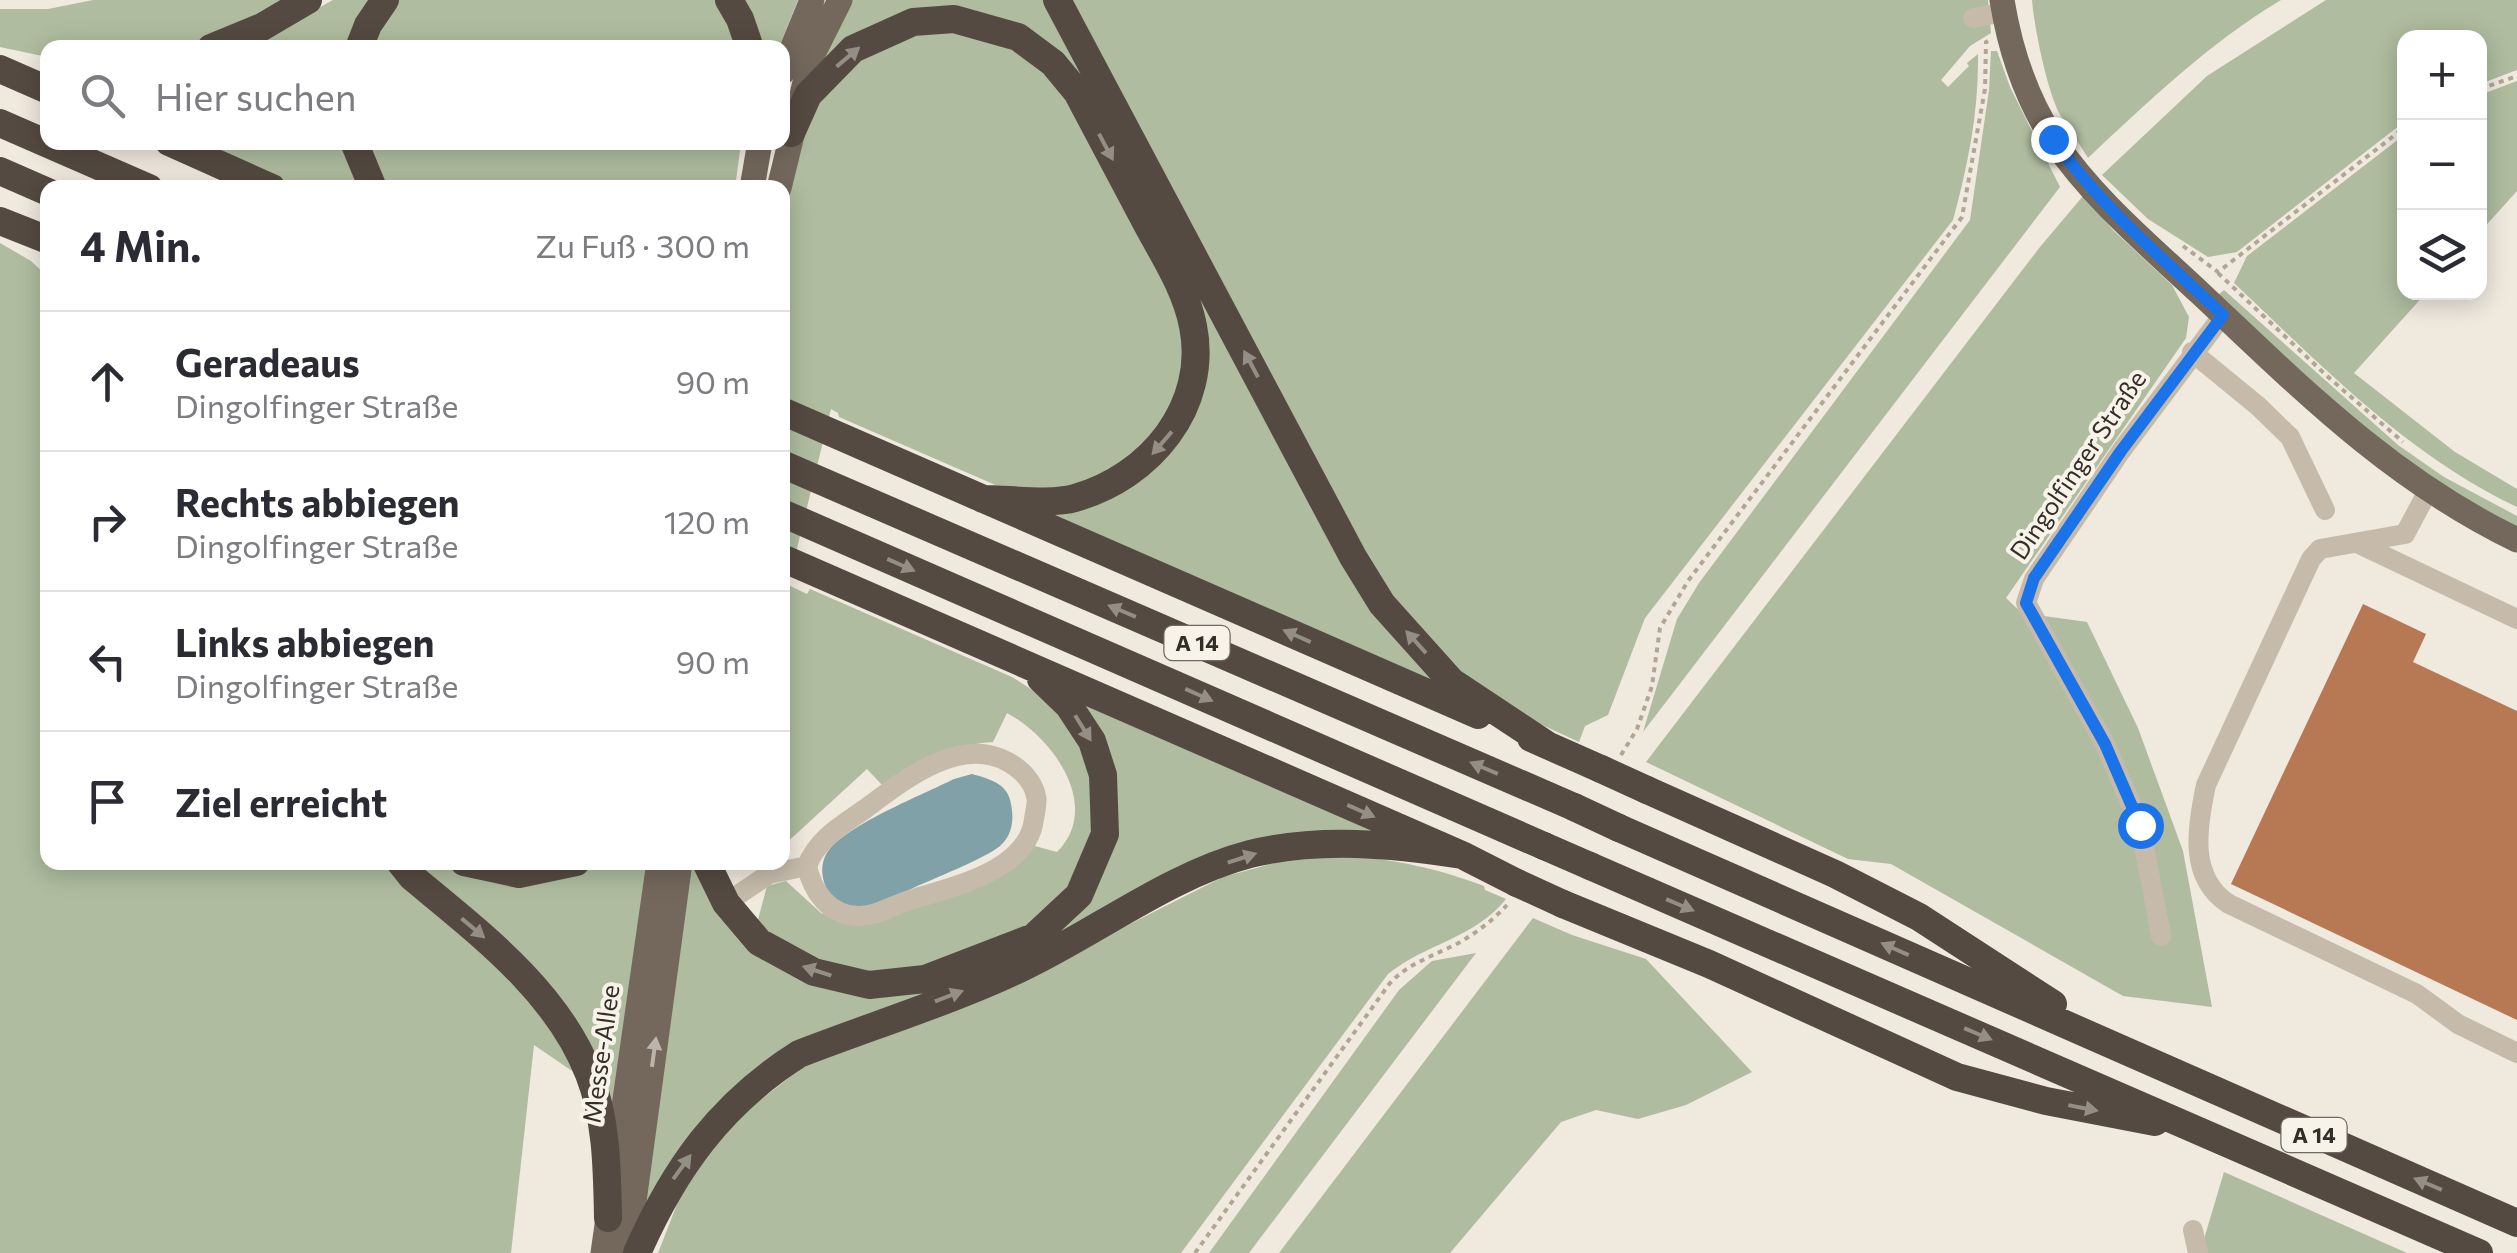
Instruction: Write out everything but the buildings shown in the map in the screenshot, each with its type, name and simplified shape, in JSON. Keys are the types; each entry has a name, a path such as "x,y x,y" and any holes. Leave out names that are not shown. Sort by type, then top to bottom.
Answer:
{"highway":[{"path":"230,40 308,0"},
{"path":"362,40 385,0"},
{"path":"728,0 747,40"},
{"path":"1057,0 1353,557 1382,604 1452,682 1547,745"},
{"path":"791,133 808,95 853,49 914,22 954,19 1018,37 1053,64 1077,92 1174,276 1194,329 1194,376 1176,428 1155,453 1129,475 1073,499 983,500"},
{"path":"0,67 40,68"},
{"path":"0,67 40,86"},
{"path":"0,122 40,140"},
{"path":"63,150 131,180"},
{"path":"186,150 254,180"},
{"path":"357,150 371,180"},
{"path":"0,171 40,188"},
{"path":"6,223 40,237"},
{"path":"6,223 40,251"},
{"path":"790,414 1547,745 1611,762 1647,790 1834,874 1919,917 2112,1044"},
{"name":"A 14","path":"790,467 1574,807 2517,1223"},
{"name":"A 14","path":"790,517 2479,1253"},
{"path":"792,562 1462,855 1563,904 1709,964 1957,1077 2046,1101 2207,1133"},
{"path":"710,870 726,902 759,942 814,972 869,984 926,978 1034,937 1078,895 1105,834 1103,774 1092,741 1069,706 1016,660"},
{"path":"636,1253 666,1189 714,1124 766,1075 799,1054 1018,970 1180,882 1249,854 1323,844 1364,844 1462,855"},
{"path":"406,870 514,962 576,1046 590,1078 605,1142 608,1218"},
{"path":"500,870 518,874 537,870"}],"main road":[{"path":"790,54 812,0"},
{"path":"790,138 812,58 840,0"},
{"path":"2004,16 2026,87 2053,139 2123,222 2356,438 2428,492 2517,540"},
{"path":"753,180 759,150"},
{"path":"781,180 787,150"},
{"name":"Messe-Allee","path":"603,1253 658,870"},
{"name":"Messe-Allee","path":"627,1253 679,870"}],"street":[{"path":"1973,18 2004,16"},
{"name":"Dingolfinger Straße","path":"2161,936 2140,825 2105,744 2026,603 2034,578 2192,352 2223,315"},
{"path":"2192,352 2290,438 2325,510"},
{"path":"2428,492 2405,534 2320,549 2310,559 2206,786 2199,862 2213,894 2228,904 2418,994 2458,1024 2517,1053"},
{"path":"2357,544 2517,619"},
{"path":"992,753 1022,770 1037,797 1033,833 1016,853 994,869 876,914 854,916 832,909 819,896 807,866 814,850 834,832 907,778 938,762 992,753"},
{"path":"790,870 807,866"},
{"path":"726,902 769,874 788,870"},
{"path":"2193,1230 2198,1253"}],"path":[{"path":"1611,762 1637,728 1652,686 1660,628 1688,582 1962,217 1985,89 1986,42 2004,16"},
{"path":"2487,87 2517,76"},
{"path":"2218,272 2397,133"},
{"path":"2176,241 2218,272 2326,376 2408,446"},
{"path":"1195,1253 1390,983 1403,969 1450,948 1504,910"}],"green space":[{"path":"93,0 294,0 212,40 40,40 40,56 0,47 0,9 48,9"},
{"path":"333,0 372,0 352,40 261,40"},
{"path":"399,0 718,0 736,40 375,40"},
{"path":"741,0 798,0 782,40 757,40"},
{"path":"847,0 1044,0 1318,510 1450,688 1033,509 1130,485 1203,349 1085,89 971,14 821,66"},
{"path":"1062,0 1988,0 1991,33 1970,46 1941,80 1948,87 1978,54 1972,138 1953,220 1645,618 1608,715 1585,726 1579,742 1525,717 1467,679 1387,595"},
{"path":"2032,0 2281,0 2204,54 2088,158 2062,118 2052,94"},
{"path":"2326,0 2517,0 2517,70 2487,81 2487,30 2397,30 2397,127 2237,252 2208,257 2148,219 2102,175 2207,76"},
{"path":"913,31 978,31 1049,69 1182,313 1182,390 1148,449 1075,489 1000,487 839,417 831,409 790,577 790,185 801,142 820,100 833,80 864,53"},
{"path":"1991,51 1997,51 2010,87 2060,187 1643,732 1677,619 1699,583 1970,220"},
{"path":"2517,81 2517,191 2487,224 2487,120 2487,92"},
{"path":"2397,140 2397,300 2420,300 2354,373 2455,452 2517,489 2517,507 2439,462 2333,376 2234,283 2247,256"},
{"path":"214,150 348,150 358,180 284,180"},
{"path":"367,150 740,150 736,180 381,180"},
{"path":"2083,196 2172,285 2189,317 2186,338 2006,598 2031,622 2044,616 2087,622 2138,728 2183,851 2212,1007 2123,996 1891,864 1848,859 1646,762"},
{"path":"0,243 40,269 40,870 393,870 536,1000 578,1075 534,1045 511,1253 0,1253"},
{"path":"2224,290 2398,445 2444,477 2517,516 2517,527 2437,484 2374,437 2218,295"},
{"path":"790,586 807,594 810,589 1012,677 1051,702 1085,750 1098,806 1087,861 1042,922 911,974 837,972 756,927 767,886 786,881 821,913 859,925 1031,845 1057,852 1070,834 1075,814 1073,794 1055,755 1007,713 993,742 950,752 884,787 867,769 790,840"},
{"path":"1075,698 1390,834 1304,838 1046,948 825,1032 642,1212 688,870 704,870 802,979 1002,961 1104,859"},
{"path":"1346,855 1433,870 1484,886 1506,899 1480,923 1388,974 1181,1253 658,1253 681,1194 711,1148 741,1115 807,1064 1116,931 1223,877 1290,859"},
{"path":"416,870 458,870 475,877 647,870 615,1121 596,1073"},
{"path":"1533,918 1646,959 1752,1072 1686,1105 1638,1119 1596,1110 1561,1122 1450,1253 1279,1253"},
{"path":"1476,953 1249,1253 1209,1253 1399,990 1432,961"},
{"path":"2224,1172 2407,1253 2206,1253 2204,1239"}],"water":[{"path":"972,774 997,783 1009,797 1012,826 1000,846 874,907 851,909 833,898 822,869 829,850 839,840 887,811"}],"route":[{"path":"2053,139 2123,222 2223,315 2192,352 2034,578 2026,603 2105,744 2140,825"}]}
